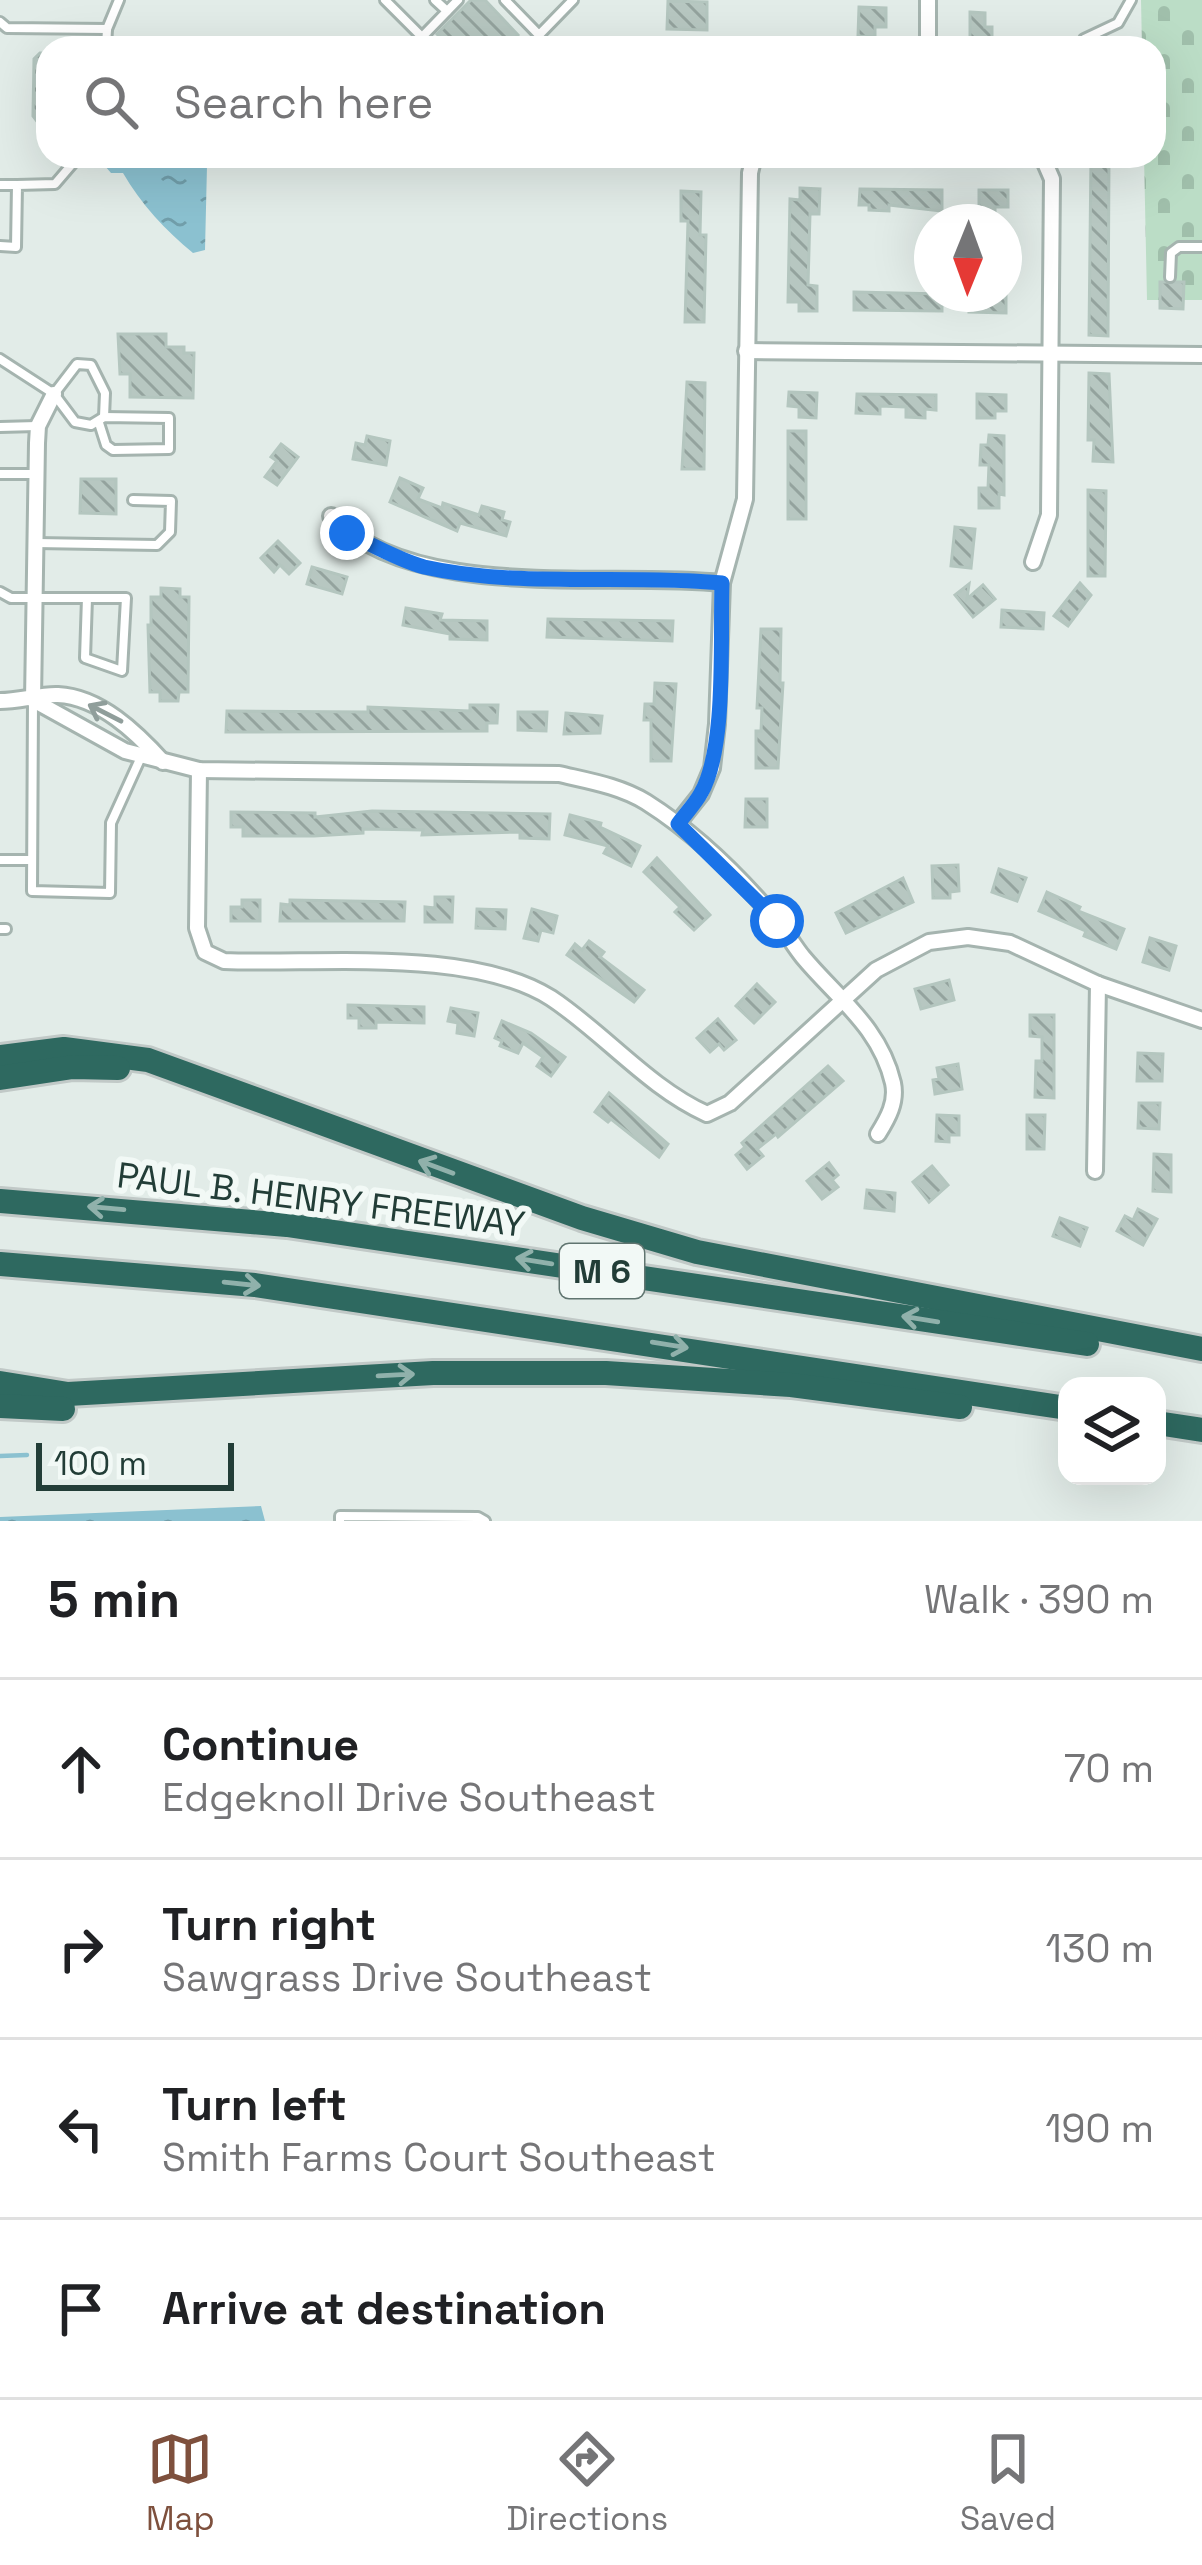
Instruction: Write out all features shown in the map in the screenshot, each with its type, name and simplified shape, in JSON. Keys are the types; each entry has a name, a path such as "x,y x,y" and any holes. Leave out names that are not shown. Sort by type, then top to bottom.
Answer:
{"highway":[{"path":"0,1057 64,1049 118,1054 184,1070 582,1219 697,1252 1202,1349"},
{"path":"0,1078 73,1067 125,1068 283,1110"},
{"name":"PAUL B. HENRY FREEWAY","path":"0,1201 310,1228 1202,1361"},
{"name":"M 6","path":"0,1264 255,1285 1058,1407"},
{"path":"0,1383 68,1394 433,1373 629,1374 791,1385 1058,1420"},
{"path":"0,1406 92,1408 279,1382"},
{"path":"1166,1425 1202,1434"},
{"path":"1166,1432 1202,1434"}],"street":[{"path":"928,0 928,36"},
{"path":"678,824 701,794 712,768 718,724 722,583 745,500 754,168"},
{"path":"1033,562 1049,514 1052,179 1047,168"},
{"path":"746,351 1202,355"},
{"path":"33,700 38,426 54,394"},
{"path":"331,515 347,533 418,566 471,575 722,583"},
{"path":"0,701 53,694 99,709 140,736 163,762"},
{"path":"33,700 125,751 199,770 559,774 602,783 641,799 678,824 777,921 803,958 875,1039 894,1087 892,1110 878,1134"},
{"path":"199,770 197,928 205,952 224,962 414,964 494,974 546,995 706,1114 718,1111 876,970 929,942 968,937 1010,943 1098,984 1202,1020"},
{"path":"1095,1171 1098,984"}],"lane":[{"path":"107,36 119,0"},
{"path":"385,0 421,36"},
{"path":"435,0 447,11"},
{"path":"423,36 458,0"},
{"path":"513,2 539,35 573,0"},
{"path":"1090,36 1118,23 1131,0"},
{"path":"0,22 8,28 107,29"},
{"path":"0,185 55,184 69,168"},
{"path":"0,246 16,247 17,185"},
{"path":"1170,277 1171,253 1179,247 1202,247"},
{"path":"0,359 54,394 76,422 102,420 169,418 169,449 113,450 106,445 102,420 105,393 91,365 77,364 54,394"},
{"path":"0,427 38,426"},
{"path":"0,474 36,474"},
{"path":"35,543 157,545 170,532 171,501 133,500"},
{"path":"0,592 11,598 35,598 87,598 126,598 122,671 85,658 87,598"},
{"path":"33,700 32,892 110,893 111,823 142,756"},
{"path":"0,860 32,860"},
{"path":"340,1521 340,1516 478,1517 485,1521"}],"green space":[{"path":"1141,0 1202,0 1202,300 1147,300 1144,168 1166,168 1166,36 1142,36"}],"water":[{"path":"107,168 207,168 205,250 193,253 146,206 123,173"},
{"path":"261,1506 265,1521 0,1521 0,1517"}],"building":[{"path":"471,0 485,0 518,35 439,36"},
{"path":"668,1 707,2 707,30 667,29"},
{"path":"859,7 886,8 886,27 875,27 875,36 858,36"},
{"path":"970,12 985,13 985,27 992,27 992,36 970,36"},
{"path":"36,57 36,120 33,116"},
{"path":"1091,168 1109,168 1108,336 1089,335"},
{"path":"800,188 820,189 819,214 810,214 808,285 817,286 817,311 799,311 799,302 788,302 790,199 800,200"},
{"path":"860,189 942,190 942,204 889,205 889,211 859,205"},
{"path":"979,190 1008,190 1008,204 979,204"},
{"path":"681,191 701,192 700,235 706,235 704,322 685,322 688,221 681,221"},
{"path":"1160,282 1184,282 1183,309 1160,308"},
{"path":"854,292 914,293 914,311 854,310"},
{"path":"118,334 166,334 166,347 184,347 184,353 194,353 193,398 130,397 130,374 120,374"},
{"path":"1089,373 1109,374 1113,462 1093,461 1094,440 1088,440"},
{"path":"687,382 705,383 704,469 682,469"},
{"path":"789,392 817,393 816,418 799,417 799,407 788,406"},
{"path":"857,394 936,395 936,410 925,409 925,418 906,417 906,407 880,406 880,414 856,413"},
{"path":"977,394 1006,395 1006,411 995,411 995,418 977,418"},
{"path":"788,431 806,431 806,519 788,519"},
{"path":"989,435 1004,436 1004,495 999,494 999,508 979,508 979,488 988,488 989,465 980,465 981,445 988,445"},
{"path":"367,436 390,441 386,465 353,459 356,443 365,445"},
{"path":"281,444 298,457 277,485 265,477 277,461 271,457"},
{"path":"400,478 423,488 418,499 442,508 443,503 479,515 482,506 504,512 502,520 510,522 506,536 460,523 457,531 390,502"},
{"path":"81,479 116,479 116,514 80,513"},
{"path":"1088,490 1106,491 1105,576 1088,576"},
{"path":"955,527 975,529 971,568 951,566"},
{"path":"278,541 300,563 289,574 280,565 274,572 261,558"},
{"path":"312,567 347,577 342,594 307,584"},
{"path":"1080,583 1091,595 1068,626 1054,616"},
{"path":"969,584 967,599 983,585 995,599 973,617 955,595"},
{"path":"161,588 180,589 180,597 189,597 188,692 179,692 178,701 160,701 160,692 150,692 148,625 151,597 161,597"},
{"path":"406,608 442,614 440,620 487,621 487,640 450,639 450,634 403,625"},
{"path":"1002,610 1044,613 1043,629 1001,627"},
{"path":"548,619 673,621 672,641 547,637"},
{"path":"761,629 781,629 778,768 756,768 756,731 761,731 762,708 757,708"},
{"path":"655,683 676,684 671,761 651,761 651,720 644,720 645,704 654,704"},
{"path":"470,705 498,705 497,723 487,723 487,731 226,732 227,711 368,712 368,707 470,711"},
{"path":"518,712 547,712 546,731 518,730"},
{"path":"566,713 602,716 600,733 564,734"},
{"path":"746,799 767,799 767,827 745,827"},
{"path":"372,811 550,814 549,839 520,838 520,832 422,835 423,830 363,829 363,833 314,836 243,836 243,827 231,827 231,812 315,813 315,817"},
{"path":"570,815 601,823 600,827 640,846 631,866 604,853 608,846 565,835"},
{"path":"657,858 710,915 694,930 675,912 680,907 644,872"},
{"path":"958,865 959,891 950,892 950,898 933,898 932,866"},
{"path":"999,869 1026,878 1017,901 992,892"},
{"path":"903,878 913,902 846,933 836,913"},
{"path":"1047,892 1080,907 1078,911 1124,929 1116,949 1039,911"},
{"path":"435,897 453,897 452,922 425,922 425,907 435,908"},
{"path":"242,900 260,900 260,921 231,921 231,907 242,907"},
{"path":"290,900 405,902 404,921 280,921 281,904 290,905"},
{"path":"477,909 506,910 505,929 476,928"},
{"path":"532,909 557,916 553,933 541,930 538,941 524,938"},
{"path":"1150,938 1176,946 1169,970 1143,962"},
{"path":"589,941 604,952 600,957 644,990 634,1002 567,955 575,944 582,950"},
{"path":"949,980 954,1000 921,1009 915,989"},
{"path":"757,984 775,1002 754,1023 736,1006"},
{"path":"348,1005 424,1007 424,1023 376,1022 376,1028 359,1028 359,1018 348,1018"},
{"path":"451,1008 478,1013 474,1036 457,1033 458,1023 448,1021"},
{"path":"1030,1015 1054,1015 1054,1098 1035,1097 1042,1037 1030,1036"},
{"path":"718,1019 736,1040 724,1050 719,1044 710,1052 697,1038"},
{"path":"502,1021 531,1033 565,1057 551,1076 537,1066 543,1057 523,1043 518,1053 500,1046 502,1041 495,1038"},
{"path":"1138,1053 1163,1054 1162,1081 1137,1081"},
{"path":"958,1064 962,1089 935,1094 937,1068"},
{"path":"828,1066 843,1081 778,1137 757,1149 763,1156 747,1169 736,1155 745,1147 742,1143"},
{"path":"609,1093 668,1144 659,1157 595,1112"},
{"path":"1139,1103 1160,1103 1159,1129 1138,1128"},
{"path":"937,1115 959,1116 959,1135 949,1135 949,1142 936,1141"},
{"path":"1027,1115 1045,1115 1044,1149 1027,1149"},
{"path":"1154,1154 1171,1155 1171,1192 1153,1191"},
{"path":"829,1163 838,1175 832,1180 838,1187 822,1199 807,1181"},
{"path":"932,1166 948,1185 929,1202 913,1182"},
{"path":"867,1190 895,1193 894,1211 865,1208"},
{"path":"1138,1209 1157,1219 1143,1245 1117,1231 1125,1216 1133,1220"},
{"path":"1060,1218 1087,1228 1080,1246 1053,1236"}],"waterway":[{"path":"0,1456 27,1455"}],"route":[{"path":"347,533 418,566 471,575 722,583 718,724 712,768 701,794 678,824 777,921"}]}
